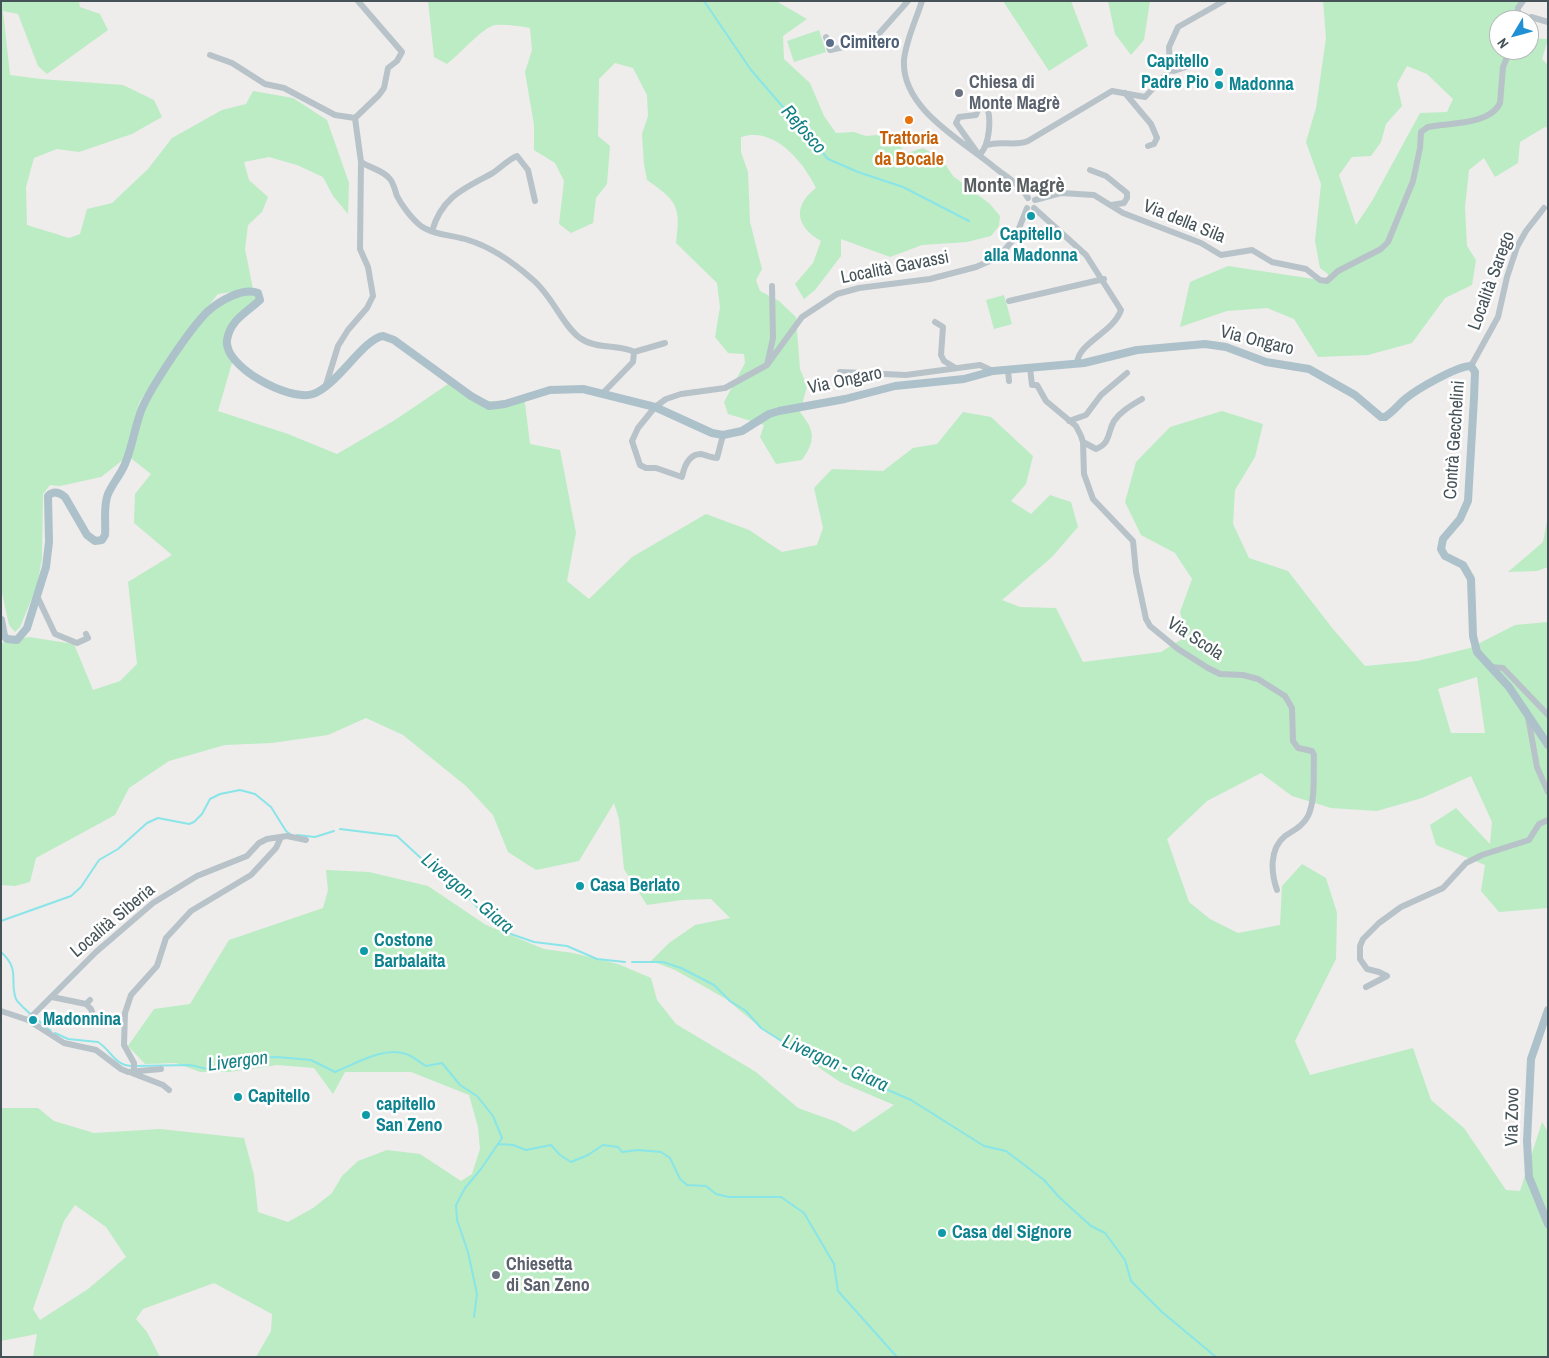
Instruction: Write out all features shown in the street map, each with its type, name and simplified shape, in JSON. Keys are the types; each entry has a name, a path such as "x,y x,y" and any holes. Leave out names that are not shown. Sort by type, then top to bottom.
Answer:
{"main road":[{"path":"1,620 4,636 7,639 17,640 24,633 38,598 48,558 48,496 55,492 65,497 87,535 95,541 102,540 105,535 108,494 125,465 146,402 192,331 208,312 236,294 253,291 258,293 260,300 235,321 229,334 228,346 234,356 250,372 272,388 284,392 307,396 317,392 374,339 383,336 394,340 471,396 489,406 505,404 561,388 584,389 655,407 712,433 723,435"},
{"name":"Via Ongaro","path":"723,435 742,431 769,414 779,411 845,399 895,386 964,379 993,371 1077,363 1138,350 1191,344 1226,347 1258,360 1308,370 1355,395 1381,417 1385,417 1404,399 1420,389 1463,367 1472,366"},
{"name":"Contrà Gecchelini","path":"1472,366 1475,372 1475,390 1468,501 1460,519 1443,539 1441,549 1445,556 1463,565 1471,579 1475,646 1482,658 1509,687 1528,717"},
{"path":"1528,717 1548,744"},
{"name":"Via Zovo","path":"1548,1010 1531,1059 1527,1141 1529,1177 1548,1224"}],"street":[{"path":"356,118 384,88 388,68 397,61 402,52 358,1"},
{"path":"826,38 830,50 867,42 880,34 908,1"},
{"path":"922,1 904,62 908,82 928,112 945,132 979,155 1031,199"},
{"path":"987,144 1023,143 1108,92 1124,92 1145,97 1170,70 1169,47 1178,27 1224,1"},
{"path":"210,56 232,62 265,84 284,88 335,115 356,118"},
{"name":"Via della Sila","path":"1031,199 1078,193 1094,196 1143,222 1201,243 1221,255 1252,250 1272,262 1306,269 1320,280 1327,281 1338,271 1380,249 1388,242 1413,181 1420,148 1421,132 1428,126 1482,119 1497,109 1500,104 1503,67 1506,60"},
{"path":"1170,70 1174,72 1201,62"},
{"path":"1124,92 1150,124 1157,138 1154,144 1148,146"},
{"path":"981,102 984,102 987,106 989,128 987,144 979,155 961,133 956,123 958,118 973,117 981,102"},
{"path":"326,385 338,346 348,330 367,308 373,296 368,267 360,249 361,162 356,118"},
{"path":"432,231 436,219 446,203 478,179 491,174 516,156 528,170 535,201"},
{"path":"361,162 392,180 402,205 420,225 432,231 475,242 520,270 545,291 580,338 598,346 629,349 634,352 665,343"},
{"name":"Via della Sila","path":"1090,170 1106,176 1127,193 1124,203 1110,206"},
{"path":"1030,208 1031,199"},
{"path":"1031,199 1024,203 1086,255 1104,279 1122,310 1111,327 1078,354 1077,363"},
{"name":"Località Gavassi","path":"655,407 666,399 681,394 725,388 767,365 802,317 837,294 859,288 930,279 976,267 999,257 1016,236 1030,208"},
{"name":"Località Sarego","path":"1472,366 1498,317 1507,277 1517,247 1526,231 1544,208"},
{"path":"1009,301 1104,279"},
{"path":"767,365 773,338 772,286"},
{"path":"935,322 943,327 941,355 944,361 958,367"},
{"path":"602,394 632,362 634,352"},
{"path":"840,372 906,375 980,365 993,371"},
{"path":"1030,368 1032,385 1037,386 1046,401 1076,426 1083,442 1096,449 1102,447 1107,442 1114,422 1128,407 1142,399"},
{"path":"1008,370 1009,381"},
{"path":"1069,421 1086,415 1101,395 1127,373"},
{"path":"655,407 633,437 640,465 646,468 656,468 682,477 684,464 689,459 700,454 717,458 723,435"},
{"name":"Via Scola","path":"1083,442 1084,474 1093,499 1133,541 1136,572 1146,619 1150,626 1171,644 1208,668 1220,674 1243,675 1258,680 1285,696 1292,708 1293,741 1298,748 1312,751 1314,755 1311,806 1308,816 1303,824 1281,840 1272,860 1277,890"},
{"path":"38,598 55,634 77,643 88,638 86,634"},
{"path":"1491,667 1503,668 1548,715"},
{"path":"1528,717 1537,767 1548,792"},
{"path":"1366,987 1387,976 1367,969 1360,959 1363,938 1378,923 1401,907 1443,888 1466,863 1482,855 1529,840 1539,824 1548,820"},
{"name":"Località Siberia","path":"31,1017 96,952 153,903 197,876 247,856 259,843 267,839 287,836 306,840"},
{"path":"169,1090 133,1069 124,1044 125,1014 131,994 157,966 163,944 174,926 191,911 251,875 276,848 282,837"},
{"path":"52,997 88,1002 95,1021"},
{"path":"1,1011 31,1017 56,1040 96,1050 113,1065 133,1069 161,1069"}],"green space":[{"path":"1,1 79,1 80,7 100,14 108,30 47,74 38,66 18,14 3,11 10,75 123,85 154,100 162,117 132,134 79,152 57,149 34,158 26,187 27,225 69,238 80,234 87,209 112,203 148,169 172,138 222,110 246,104 253,91 293,98 327,120 349,183 348,214 333,196 323,177 297,165 269,157 244,162 249,180 268,197 262,212 248,225 245,249 253,289 218,294 173,350 139,403 130,447 140,416 163,375 208,312 236,294 252,293 257,297 257,303 229,334 234,356 218,411 288,434 337,454 395,420 454,380 479,398 486,400 501,401 524,395 530,444 560,450 576,533 567,581 589,599 632,557 706,514 749,530 782,552 817,545 823,528 814,488 832,469 883,471 913,448 937,444 963,412 991,417 1033,456 1026,484 1011,501 1031,514 1050,495 1071,502 1078,527 1052,557 1002,600 1020,607 1056,608 1083,662 1161,652 1187,636 1180,612 1192,579 1175,553 1141,535 1125,502 1136,462 1170,427 1222,411 1263,424 1255,457 1235,490 1233,524 1249,558 1288,571 1333,629 1365,666 1417,661 1470,648 1515,625 1548,622 1548,908 1499,912 1481,891 1485,865 1436,845 1430,825 1456,808 1490,844 1492,822 1471,776 1422,798 1377,811 1331,808 1292,796 1261,773 1207,801 1167,839 1189,902 1210,919 1238,933 1280,925 1282,886 1302,864 1326,878 1337,913 1336,959 1295,1041 1310,1075 1413,1048 1431,1100 1464,1128 1506,1190 1520,1191 1542,1122 1548,1132 1548,1357 256,1357 271,1331 272,1314 214,1283 143,1309 136,1319 147,1332 160,1357 33,1357 37,1334 1,1341 1,1108 38,1108 54,1121 94,1133 160,1129 244,1138 254,1175 258,1212 288,1222 313,1208 332,1193 342,1176 358,1161 387,1150 420,1154 461,1181 472,1174 480,1149 478,1127 469,1095 411,1072 345,1072 333,1094 314,1068 277,1065 229,1072 200,1072 176,1063 145,1064 128,1046 154,1009 190,1004 229,940 323,908 328,890 326,870 369,872 428,886 486,925 544,949 573,953 618,964 651,978 657,1000 676,1024 756,1072 798,1108 837,1122 854,1132 894,1105 840,1082 761,1028 726,999 675,970 651,961 669,943 695,925 730,918 711,899 682,900 647,905 624,869 619,819 614,803 579,861 536,870 508,852 493,815 466,786 403,735 366,718 328,735 272,743 225,745 169,761 129,788 115,815 36,858 30,882 15,886 1,885 1,643 29,637 74,644 93,690 120,681 137,664 128,582 172,555 134,523 135,494 151,474 128,456 101,477 60,486 50,485 43,494 42,559 37,586 20,627 15,632 9,625 1,588","holes":["1477,677 1485,733 1451,733 1438,689","75,1205 106,1227 126,1257 88,1289 40,1320 33,1309 64,1221"]},
{"path":"428,1 776,1 807,19 783,36 784,59 810,83 824,116 836,133 854,132 866,136 888,134 907,153 923,148 941,158 953,176 990,204 1000,216 999,226 991,236 967,242 922,245 890,257 841,239 841,256 815,290 804,299 795,284 813,263 821,241 806,229 802,223 800,209 808,195 816,188 795,157 776,141 753,135 741,137 741,152 748,172 750,222 762,269 756,280 760,291 779,301 796,317 800,369 807,386 800,412 811,430 810,447 802,460 776,464 760,437 764,425 728,414 724,402 745,363 744,354 728,353 715,337 720,307 717,283 676,243 678,221 675,206 671,199 647,180 642,134 648,116 647,95 633,68 615,63 599,79 598,136 610,146 607,184 596,198 593,223 571,233 559,224 564,181 555,163 534,150 534,125 525,72 532,50 530,28 504,25 490,27 447,64 434,57"},
{"path":"1003,1 1071,1 1088,46 1049,71"},
{"path":"1108,1 1150,1 1144,40 1131,55 1115,34"},
{"path":"1323,1 1522,1 1518,10 1489,10 1489,60 1539,60 1539,39 1548,39 1542,59 1548,65 1548,128 1545,127 1520,142 1518,163 1495,177 1484,158 1469,170 1465,207 1467,246 1476,260 1472,285 1445,298 1412,343 1368,355 1318,357 1294,319 1267,308 1227,311 1180,327 1190,282 1228,266 1327,281 1328,274 1320,268 1315,241 1321,184 1306,142 1316,108 1326,38","holes":["1407,66 1427,74 1453,99 1447,112 1420,113 1372,201 1356,225 1339,175 1352,157 1371,156 1381,142 1386,124 1402,106 1397,84"]},
{"path":"819,30 826,52 794,62 787,41"},
{"path":"1004,295 1012,324 994,329 986,300"},
{"path":"1548,516 1548,567 1537,571 1508,572 1543,542"}],"waterway":[{"name":"Refosco","path":"704,1 751,70 828,159 858,172 903,187 969,221"},
{"name":"Livergon - Giara","path":"1,921 71,896 81,887 99,860 118,849 147,823 158,818 189,824 202,814 210,799 220,794 240,790 255,794 271,807 286,831 290,834"},
{"name":"Livergon - Giara","path":"340,829 397,836 424,861 450,878 480,910 508,933 534,942 567,946 597,959 625,962"},
{"name":"Livergon - Giara","path":"297,835 315,837 334,831"},
{"name":"Livergon","path":"1,952 7,958 13,970 16,999 51,1031"},
{"path":"632,962 663,962 681,968 714,985 730,1001 746,1011 761,1028 791,1047 874,1079 888,1090 911,1100 984,1146 1006,1151 1044,1180 1059,1197 1091,1226 1105,1233 1125,1260 1131,1281 1162,1312 1216,1357"},
{"name":"Livergon","path":"55,1033 68,1039 98,1042 120,1063 131,1066"},
{"name":"Livergon","path":"136,1066 190,1065 207,1069 248,1058 277,1057 311,1060 335,1072 370,1057 388,1052 409,1055 426,1066 442,1063 460,1085 477,1096 493,1116 502,1138 481,1169 465,1188 456,1205 457,1220 468,1252 477,1294 474,1317"},
{"path":"498,1144 513,1145 526,1150 551,1145 560,1155 571,1162 588,1155 603,1145 618,1147 622,1152 638,1150 661,1152 670,1158 680,1179 687,1185 706,1186 716,1194 729,1197 781,1197 804,1213 834,1264 838,1291 897,1357"}],"place":[{"name":"Cimitero","path":"830,43"},
{"name":"Capitello Padre Pio","path":"1219,72"},
{"name":"Madonna","path":"1219,85"},
{"name":"Chiesa di Monte Magrè","path":"959,93"},
{"name":"Trattoria da Bocale","path":"909,120"},
{"name":"Capitello alla Madonna","path":"1031,216"},
{"name":"Casa Berlato","path":"580,886"},
{"name":"Costone Barbalaita","path":"364,951"},
{"name":"Madonnina","path":"33,1020"},
{"name":"Capitello","path":"238,1097"},
{"name":"capitello San Zeno","path":"366,1115"},
{"name":"Casa del Signore","path":"942,1233"},
{"name":"Chiesetta di San Zeno","path":"496,1275"}],"district":[{"name":"Monte Magrè","path":"1014,187"}]}
